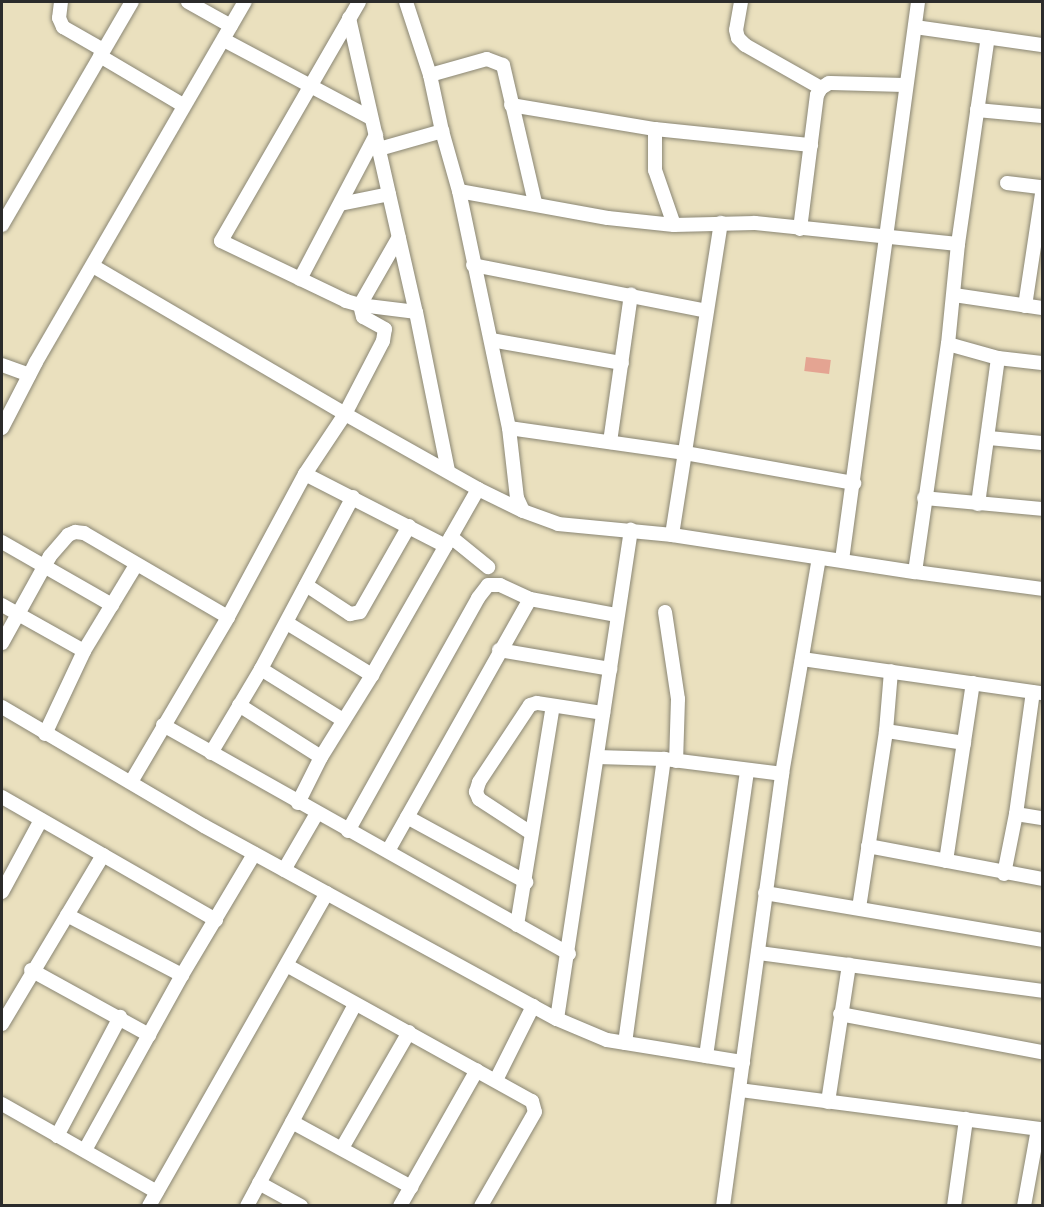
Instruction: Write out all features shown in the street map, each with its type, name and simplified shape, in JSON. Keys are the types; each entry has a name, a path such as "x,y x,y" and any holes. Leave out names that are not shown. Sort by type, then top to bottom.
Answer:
{"street":[{"path":"61,2 59,18 63,27 183,105"},
{"path":"2,225 132,2"},
{"path":"188,2 231,26"},
{"path":"2,428 183,105 245,2"},
{"path":"359,2 220,241 360,305 416,312"},
{"path":"406,2 430,75 442,131 459,191 509,428 514,484 523,511"},
{"path":"741,2 736,30 738,38 745,45 821,88"},
{"path":"842,560 918,2"},
{"path":"349,18 416,312 448,470"},
{"path":"915,27 1042,45"},
{"path":"915,572 948,344 958,244 988,37"},
{"path":"224,40 371,118"},
{"path":"430,75 488,59 496,60 503,65 535,203"},
{"path":"800,229 817,95 821,88 829,83 906,85"},
{"path":"511,105 655,129 811,145"},
{"path":"977,110 1042,116"},
{"path":"655,129 656,170 674,225"},
{"path":"379,150 442,131"},
{"path":"300,279 376,135"},
{"path":"1007,183 1042,188"},
{"path":"459,191 608,218 674,225 755,223 958,244"},
{"path":"340,204 389,194"},
{"path":"1025,306 1042,194"},
{"path":"672,535 721,223"},
{"path":"131,782 228,617 305,474 345,414 386,333 380,324 363,317 360,305 399,237"},
{"path":"473,265 631,294 707,311"},
{"path":"93,266 478,489 523,511 558,524 672,535 1042,589"},
{"path":"610,442 631,294"},
{"path":"954,295 1042,308"},
{"path":"491,340 622,363"},
{"path":"948,344 998,358 1042,363"},
{"path":"978,504 989,438 998,358"},
{"path":"2,365 30,375"},
{"path":"509,428 685,453 854,483"},
{"path":"989,438 1042,443"},
{"path":"305,474 409,526 448,541 488,567"},
{"path":"298,803 321,757 372,675 478,489"},
{"path":"211,753 261,669 353,496"},
{"path":"924,498 1042,509"},
{"path":"306,585 350,614 360,612 409,526"},
{"path":"557,1019 569,954 630,530"},
{"path":"2,643 44,565 58,544 75,532 84,533 228,617"},
{"path":"2,542 112,605"},
{"path":"723,1206 782,774 819,558"},
{"path":"45,734 84,651 136,565"},
{"path":"348,831 478,598 488,585 494,584 530,599 616,615"},
{"path":"388,851 499,650 530,599"},
{"path":"2,604 84,651"},
{"path":"625,1043 678,699 665,612"},
{"path":"286,623 372,675"},
{"path":"499,650 610,669"},
{"path":"802,659 1038,692 1004,874"},
{"path":"261,669 343,720"},
{"path":"859,908 886,731 891,671"},
{"path":"946,861 973,683"},
{"path":"531,833 479,799 476,792 479,782 530,705 537,703 603,713"},
{"path":"239,705 321,757"},
{"path":"2,706 45,734 254,854 557,1019 591,1034 625,1043 743,1062"},
{"path":"517,925 526,882 531,833 553,706"},
{"path":"163,725 569,954"},
{"path":"886,731 964,743"},
{"path":"597,757 670,760 782,774"},
{"path":"706,1056 747,771"},
{"path":"2,797 216,920"},
{"path":"284,870 317,813"},
{"path":"1016,814 1042,818"},
{"path":"408,817 526,882"},
{"path":"2,892 41,820"},
{"path":"868,846 1004,874 1042,879"},
{"path":"85,1150 182,975 254,854"},
{"path":"2,1024 32,970 103,855"},
{"path":"149,1206 288,966 327,893"},
{"path":"765,893 1042,940"},
{"path":"67,915 182,975"},
{"path":"759,953 1042,991"},
{"path":"828,1101 849,965"},
{"path":"288,966 532,1101 536,1112 481,1206"},
{"path":"32,970 120,1017 148,1035"},
{"path":"248,1206 355,1005"},
{"path":"496,1080 533,1006"},
{"path":"840,1014 1042,1052"},
{"path":"57,1136 120,1017"},
{"path":"342,1148 409,1032"},
{"path":"400,1206 477,1070"},
{"path":"740,1090 1040,1129 1024,1206"},
{"path":"2,1104 157,1192"},
{"path":"954,1206 966,1119"},
{"path":"292,1122 411,1187"},
{"path":"259,1183 301,1206"}],"building":[{"path":"806,357 831,360 829,374 804,371"}]}
